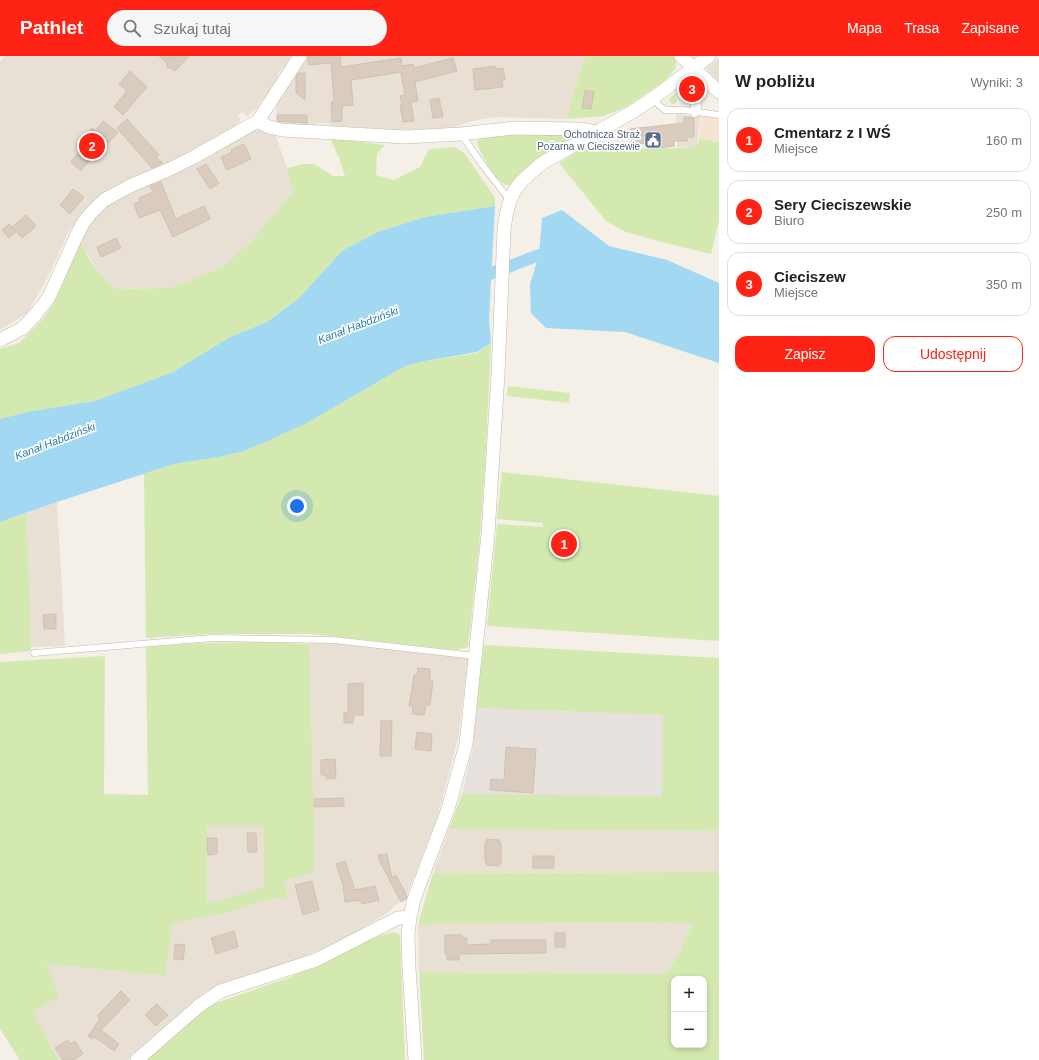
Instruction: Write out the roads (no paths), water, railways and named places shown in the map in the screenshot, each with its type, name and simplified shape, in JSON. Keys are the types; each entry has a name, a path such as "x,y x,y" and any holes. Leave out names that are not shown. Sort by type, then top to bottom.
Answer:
{"street":[{"path":"0,340 23,328 49,297 83,223 104,200 132,184 170,169 194,157 258,121 300,56"},
{"path":"681,56 719,92"},
{"path":"415,1060 409,968 408,936 410,917 414,899 448,809 466,744 488,528 506,209 509,199 516,188 544,162 652,99 709,56"},
{"path":"695,112 698,90 701,87"},
{"path":"258,121 269,127 282,130 405,137 461,134 514,128 572,129 597,132"},
{"path":"137,1060 200,1005 221,991 316,960 398,918 410,917"}],"lane":[{"path":"652,99 665,110 719,115"},
{"path":"461,134 509,199"},
{"path":"34,653 212,638 334,640 475,656"}],"water":[{"path":"495,206 489,319 491,343 477,352 405,366 307,423 241,452 174,464 0,522 0,419 27,412 95,401 173,372 230,337 267,322 298,299 343,250 378,232 425,217"},
{"path":"562,210 609,246 667,260 719,283 719,363 625,332 546,328 531,313 530,284 539,255 542,218"}],"waterway":[{"name":"Kanał Habdziński","path":"477,279 539,255 554,260"}],"place":[{"name":"Cieciszew","path":"692,89"},
{"name":"Ochotnicza Straż Pożarna w Cieciszewie","path":"653,140"},
{"name":"Sery Cieciszewskie","path":"92,146"},
{"name":"Cmentarz z I WŚ","path":"564,544"}]}
